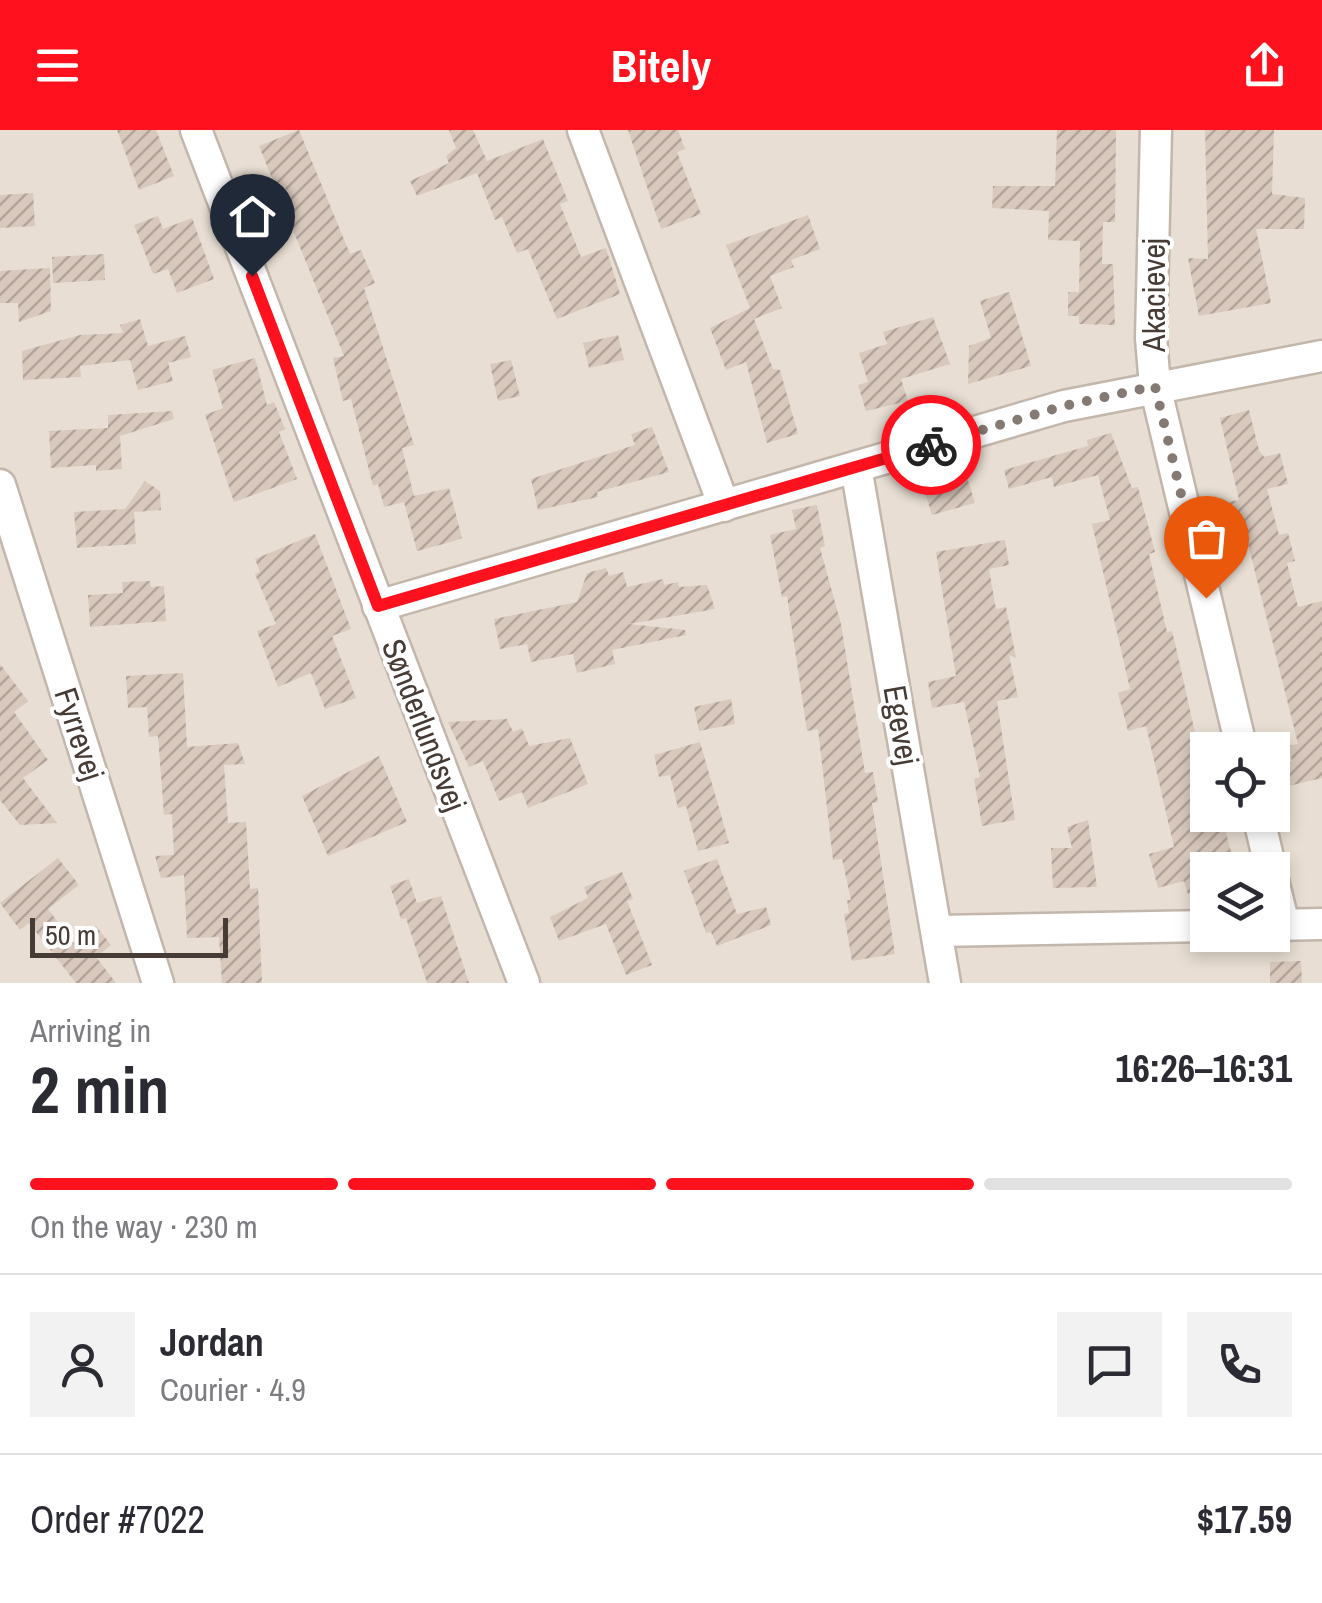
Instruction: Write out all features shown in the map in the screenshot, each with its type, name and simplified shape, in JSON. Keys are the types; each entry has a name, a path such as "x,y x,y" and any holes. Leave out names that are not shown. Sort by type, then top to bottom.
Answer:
{"street":[{"name":"Sønderlundsvej","path":"196,130 524,983"},
{"path":"584,130 724,506"},
{"name":"Akacievej","path":"1156,130 1152,338 1155,386 1238,732"},
{"path":"378,606 1064,406 1322,356"},
{"name":"Egevej","path":"856,467 946,983"},
{"name":"Fyrrevej","path":"0,486 158,983"},
{"path":"1290,925 1322,924"},
{"path":"937,931 1190,926"}],"shaded area":[{"path":"0,130 1322,130 1322,983 0,983"}],"building":[{"path":"117,130 156,130 174,176 139,190"},
{"path":"299,130 350,254 361,250 375,283 364,288 414,445 402,448 414,496 449,488 462,538 417,551 404,502 384,507 378,484 373,486 351,399 343,401 333,358 344,356 259,146"},
{"path":"449,130 473,130 487,161 543,139 568,201 560,204 581,257 606,248 620,294 557,319 528,249 517,253 502,217 495,220 477,173 417,196 410,181 449,163 446,156 456,148"},
{"path":"628,130 678,130 685,149 677,152 701,214 661,229"},
{"path":"1057,130 1116,130 1115,222 1103,222 1102,264 1113,264 1115,325 1079,324 1079,316 1068,316 1068,292 1079,292 1080,241 1048,240 1049,211 992,208 993,186 1055,186"},
{"path":"1205,130 1274,130 1272,194 1305,198 1304,229 1256,229 1271,303 1199,316 1188,258 1208,259"},
{"path":"33,193 35,226 0,228 0,195"},
{"path":"808,215 820,249 791,260 794,267 770,276 782,308 754,319 773,369 780,370 798,434 767,443 746,362 726,370 710,328 750,308 726,245"},
{"path":"158,216 163,229 192,218 214,279 177,293 168,269 153,274 134,225"},
{"path":"104,254 105,280 53,283 52,257"},
{"path":"50,268 51,311 19,322 18,303 0,303 0,271"},
{"path":"1009,292 1031,366 968,384 969,346 991,338 980,301"},
{"path":"933,317 950,364 901,379 908,401 866,411 858,385 868,382 859,353 887,344 883,332"},
{"path":"140,319 148,346 185,336 191,357 168,363 173,381 138,390 130,360 80,366 81,377 23,380 22,351 80,335 123,333 120,325"},
{"path":"618,335 624,360 589,368 583,343"},
{"path":"255,358 267,405 274,402 285,429 279,432 297,479 234,502 205,415 223,408 212,370"},
{"path":"511,360 520,396 498,401 490,364"},
{"path":"1249,410 1264,457 1280,453 1288,484 1267,489 1279,535 1288,533 1295,561 1287,563 1298,607 1322,601 1322,778 1290,786 1290,746 1298,744 1242,520 1233,522 1228,502 1239,500 1220,418"},
{"path":"172,411 174,419 120,436 122,469 96,471 96,465 51,468 49,431 108,428 108,415"},
{"path":"652,427 669,472 597,492 598,497 538,510 531,479 635,445 631,434"},
{"path":"1111,433 1132,488 1138,487 1155,552 1149,554 1167,632 1172,631 1195,732 1190,732 1190,832 1226,832 1231,852 1190,852 1188,894 1184,881 1158,888 1149,854 1174,847 1146,726 1128,731 1118,693 1130,689 1092,524 1110,520 1098,475 1054,487 1052,477 1009,489 1004,470 1088,446 1087,440"},
{"path":"966,474 975,503 932,515 923,486"},
{"path":"145,481 160,491 161,510 134,512 136,544 77,548 74,512 125,509"},
{"path":"817,505 825,546 820,548 841,624 865,773 873,772 878,802 872,803 895,954 852,961 844,914 849,913 847,900 851,900 842,859 833,860 818,729 807,731 787,596 782,597 770,535 796,529 792,510"},
{"path":"315,534 351,629 332,636 356,698 325,709 311,673 278,687 257,631 276,624 255,574 260,572 255,559"},
{"path":"1005,540 1009,565 989,569 996,609 1006,607 1016,658 1009,655 1018,697 997,701 1015,820 982,826 974,779 980,777 964,702 932,708 928,682 956,676 936,552"},
{"path":"606,568 609,576 623,572 627,587 663,579 664,585 707,585 715,609 629,624 685,630 686,635 612,650 615,664 577,673 573,654 531,662 527,644 500,649 494,619 577,602 587,573"},
{"path":"150,581 151,587 164,586 166,621 90,627 88,595 123,593 122,582"},
{"path":"0,664 28,701 14,712 48,760 23,778 57,823 20,825 0,800"},
{"path":"183,673 187,747 238,743 245,764 224,765 228,823 246,822 250,889 258,888 262,983 222,983 219,937 187,938 184,875 161,878 155,856 174,855 172,814 164,815 158,736 149,737 147,707 128,708 126,676"},
{"path":"731,699 735,724 699,731 694,707"},
{"path":"507,719 513,732 522,728 529,746 570,738 588,784 528,808 522,792 499,801 483,761 469,767 448,722"},
{"path":"700,742 729,843 698,851 686,806 678,808 670,775 659,777 654,755"},
{"path":"379,756 407,822 328,856 302,796"},
{"path":"1088,820 1097,887 1053,888 1051,848 1072,848 1067,827"},
{"path":"58,858 79,885 48,909 74,943 96,926 111,945 96,957 116,983 76,983 29,923 20,930 0,903"},
{"path":"717,859 737,914 766,907 771,925 717,946 711,932 706,933 684,871"},
{"path":"622,872 633,899 627,901 652,965 626,975 606,924 559,941 550,917 588,898 584,887"},
{"path":"409,879 417,903 441,896 469,983 427,983 406,918 401,919 390,886"},
{"path":"1301,961 1302,983 1270,983 1270,962"}],"way so far":[{"path":"931,445 1064,406 1155,386 1206,598"}],"route":[{"path":"252,276 378,606 931,445"}]}
